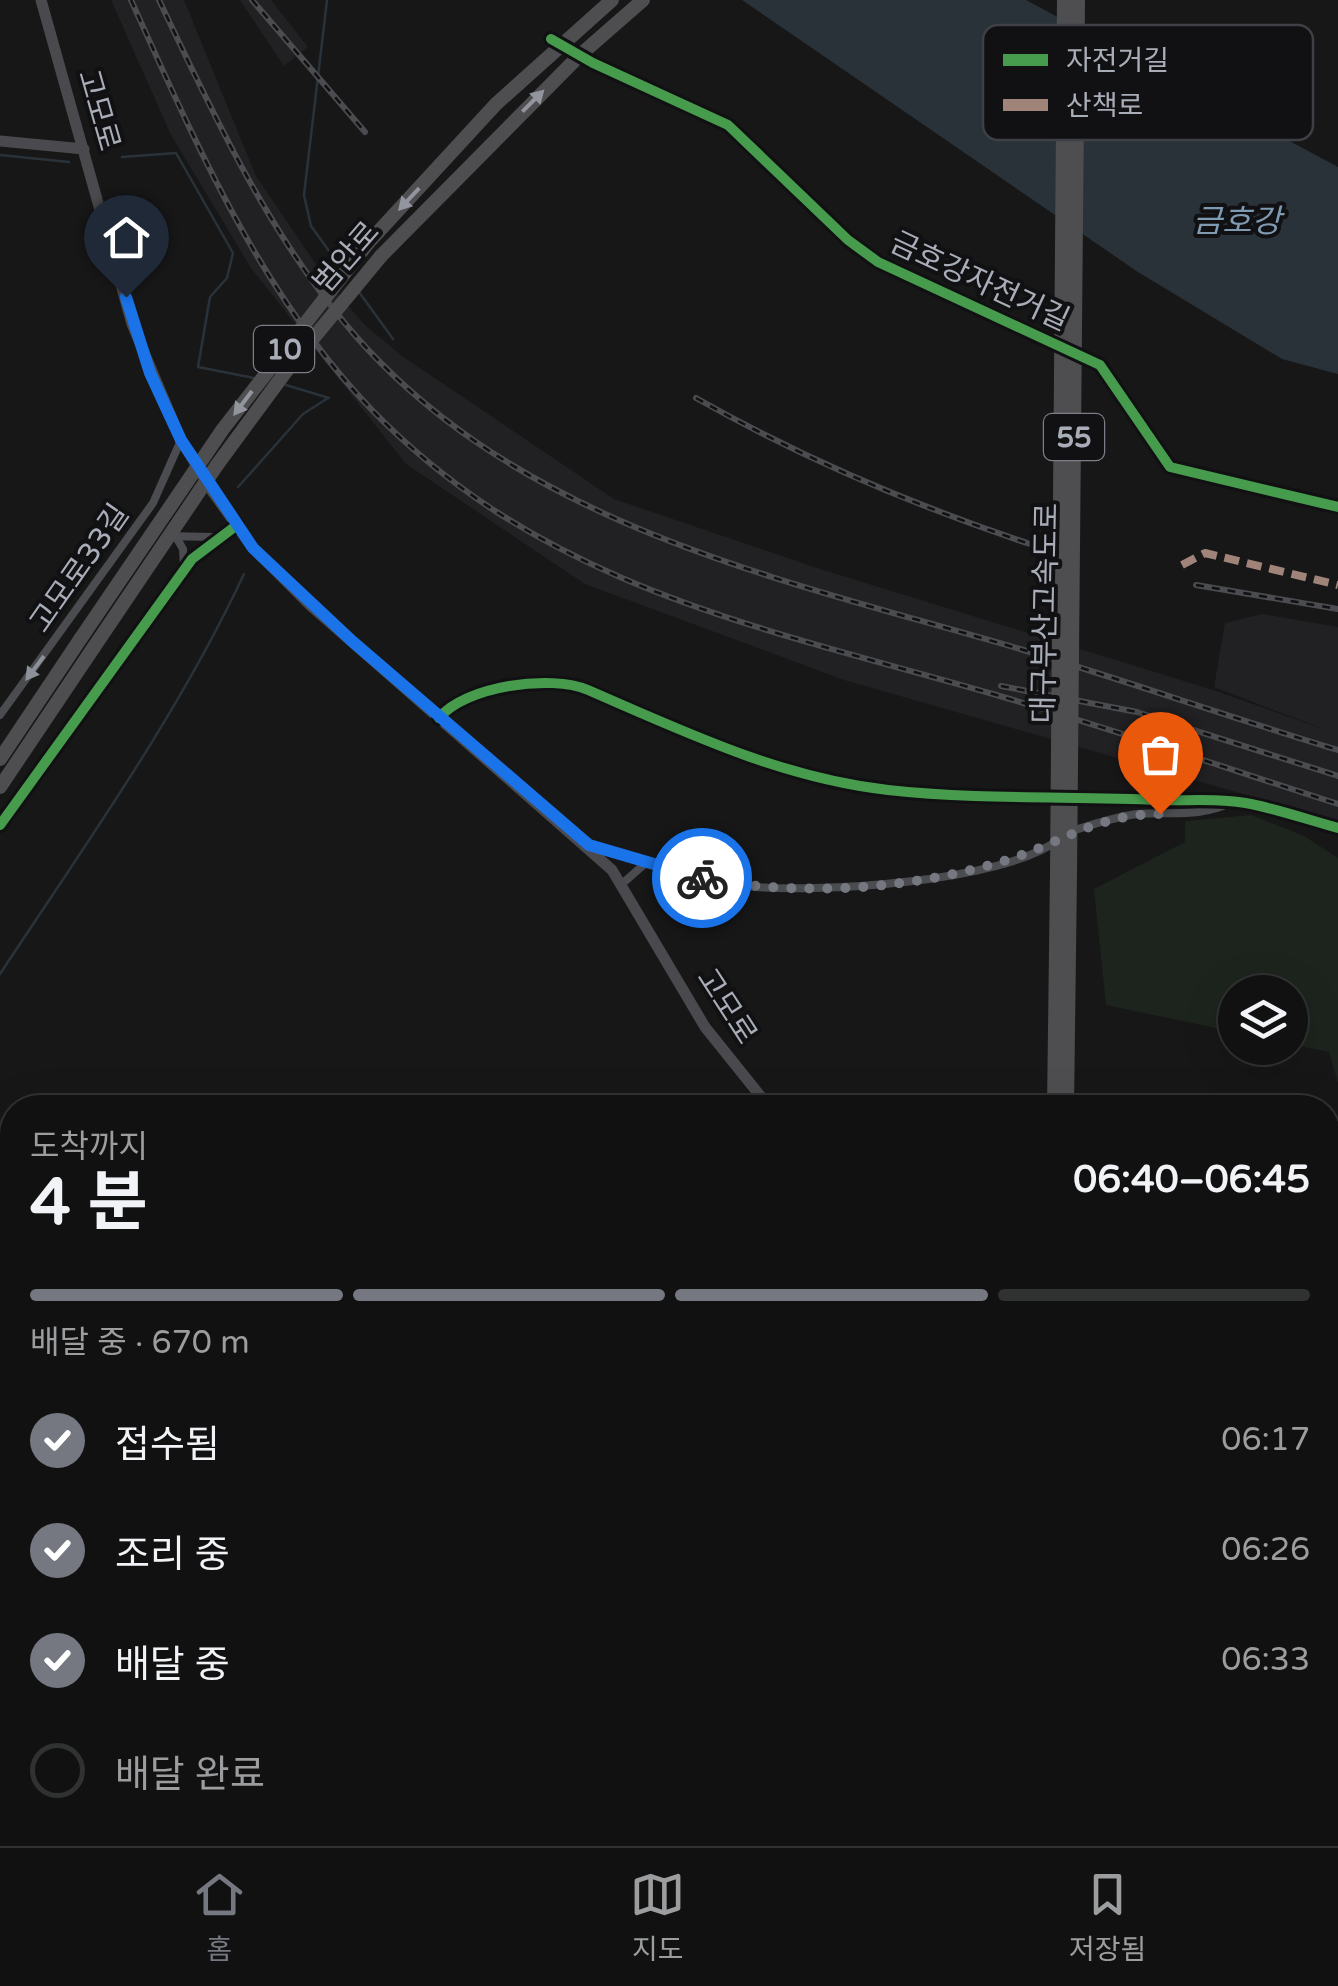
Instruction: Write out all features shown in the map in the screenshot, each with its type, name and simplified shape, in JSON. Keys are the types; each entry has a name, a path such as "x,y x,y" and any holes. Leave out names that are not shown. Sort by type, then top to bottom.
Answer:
{"highway":[{"name":"범안로","path":"0,786 223,429 368,243 496,104 612,0"},
{"name":"범안로","path":"88,642 223,456 381,256 464,170 643,0"},
{"name":"대구부산고속도로","path":"1064,0 1064,25"},
{"name":"대구부산고속도로","path":"1078,0 1078,25"},
{"name":"대구부산고속도로","path":"1063,873 1064,140"},
{"name":"대구부산고속도로","path":"1065,1095 1061,1070 1063,873 1076,140"},
{"name":"10","path":"0,758 88,642"},
{"name":"대구부산고속도로","path":"1056,1095 1061,1070"}],"main road":[{"name":"고모로","path":"42,0 132,324 181,440 253,548 310,604 589,845 623,883 704,1027 759,1095"},
{"path":"0,141 84,150"},
{"path":"439,718 448,707 476,694 513,685 580,686 718,748 823,778 884,790 974,797 1230,802 1338,828"}],"street":[{"name":"고모로33길","path":"0,715 128,539 160,490 181,440"},
{"path":"0,824 183,570 218,536 237,525"},
{"path":"128,539 218,536"},
{"path":"175,537 183,549 183,570"},
{"path":"589,845 746,886 911,884 1058,843 1065,833 1086,826 1137,814 1214,810 1230,802"},
{"path":"623,883 648,861"}],"shaded area":[{"path":"111,0 184,0 256,176 330,285 365,325 402,356 614,499 820,569 1213,690 1329,731 1214,687 1225,623 1262,614 1338,627 1338,821 844,680 585,584 406,464 251,268 171,135"},
{"path":"240,0 271,0 308,47 284,66"},
{"path":"1251,815 1304,836 1338,858 1338,1083 1329,1052 1308,1048 1308,975 1218,975 1218,1028 1106,1005 1094,889 1185,842 1185,821"}],"water":[{"name":"금호강","path":"742,0 1026,0 1073,25 983,25 983,140 1288,140 1338,167 1338,374 1282,359 1138,272"}],"waterway":[{"path":"327,0 304,195 311,226 342,269"},
{"path":"122,157 176,153 233,253 227,278 210,297 198,367 254,378"},
{"path":"0,155 69,162"},
{"path":"359,292 393,339"},
{"path":"286,385 329,398"},
{"path":"238,487 303,414 328,398"},
{"path":"0,974 160,729 244,574"}],"railway":[{"path":"131,0 234,216 297,318 372,410 439,471 510,520 584,561 741,622 1036,707 1338,804"},
{"path":"159,0 245,173 323,295 353,333 420,399 495,455 576,500 661,538 750,570 1060,661 1338,750"},
{"path":"252,0 365,132"},
{"path":"696,398 860,479 1030,544"},
{"path":"1196,585 1338,609"},
{"path":"1001,686 1137,712 1338,776"}],"marked path":[{"path":"1182,565 1205,553 1338,585"}],"cycle path":[{"name":"금호강자전거길","path":"551,39 593,63 728,125 848,240 878,262 1100,365 1170,467 1338,507"},
{"path":"0,825 192,559 237,525"},
{"path":"439,718 451,707 488,691 531,683 572,685 734,751 848,784 956,795 1229,801 1262,806 1338,828"}],"way so far":[{"path":"702,878 746,886 911,884 1058,843 1060,836 1086,826 1137,814 1160,814"}],"route":[{"path":"126,297 150,373 181,440 253,548 310,604 589,845 702,878"}]}
